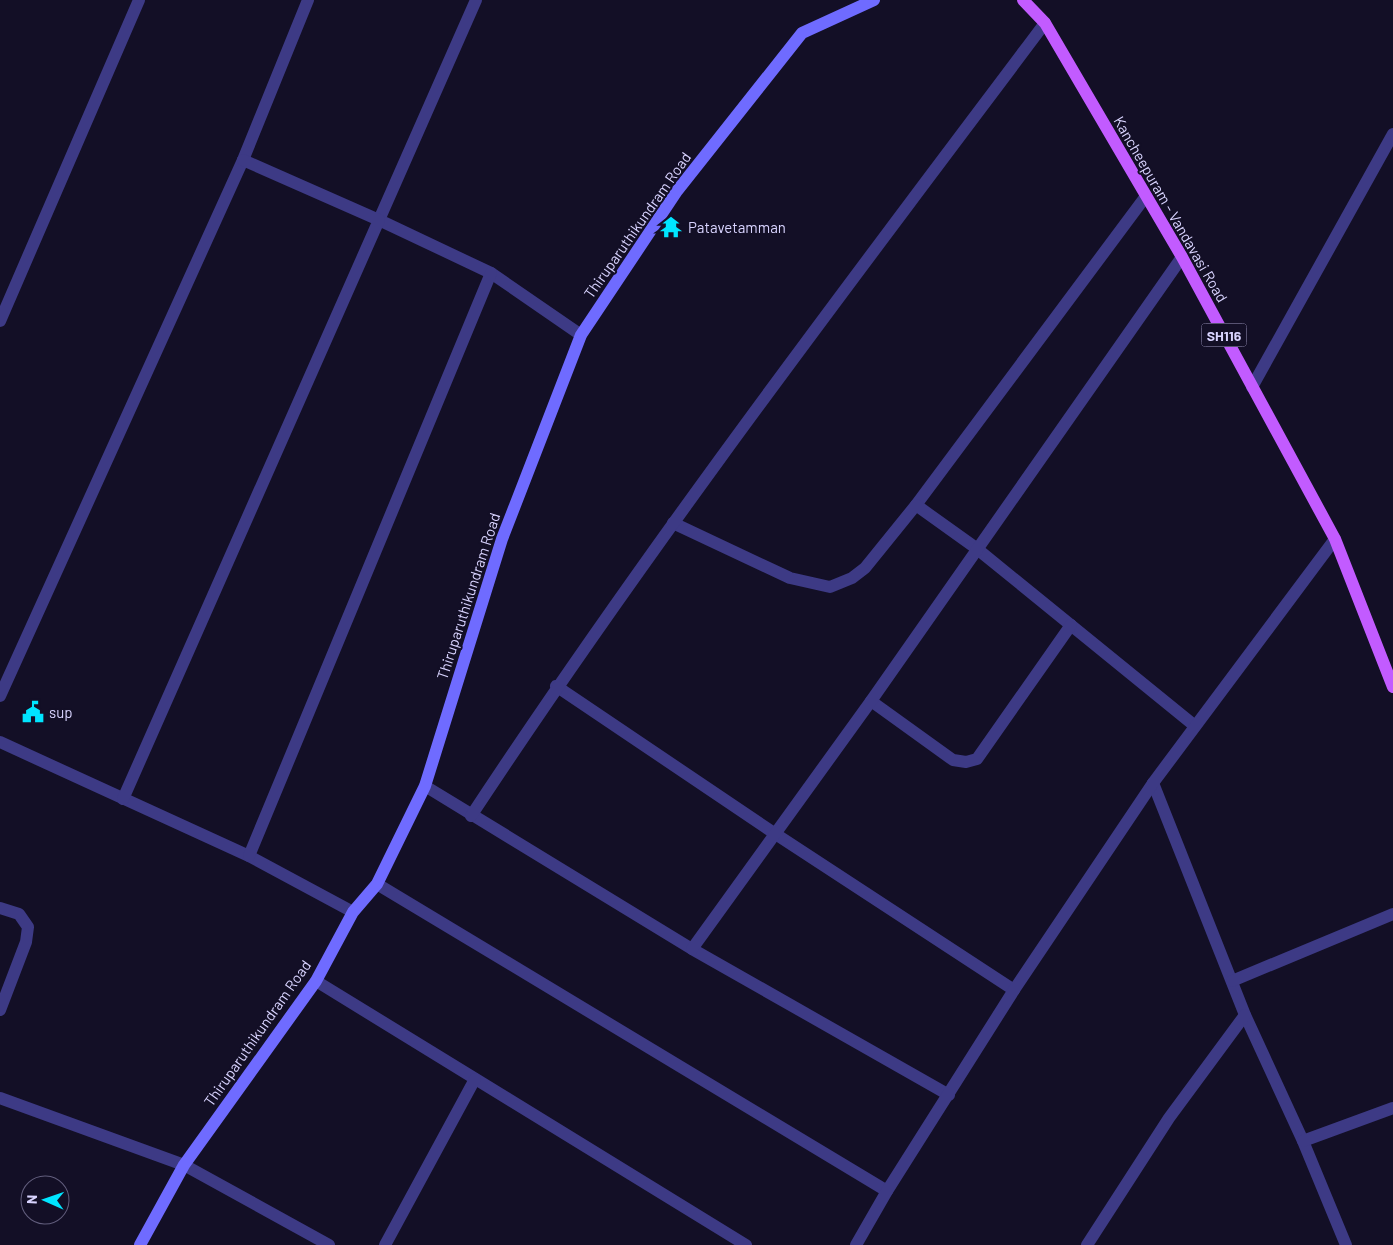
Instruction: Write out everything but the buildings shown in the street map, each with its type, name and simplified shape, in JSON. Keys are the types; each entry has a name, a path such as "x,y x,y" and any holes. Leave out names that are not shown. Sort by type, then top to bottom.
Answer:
{"main road":[{"name":"Kancheepuram - Vandavasi Road","path":"1023,0 1045,23 1182,257 1335,539 1393,687"}],"street":[{"path":"0,321 139,0"},
{"path":"0,696 243,160 308,0"},
{"path":"123,799 476,0"},
{"name":"Thiruparuthikundram Road","path":"140,1245 184,1165 316,981 353,912 377,884 425,786 502,539 581,335 677,191 802,33 874,0"},
{"path":"471,816 556,686 746,422 1045,23"},
{"path":"1252,387 1393,134"},
{"path":"243,160 379,220 491,273 581,335"},
{"path":"673,523 790,578 830,587 852,578 865,568 916,505 1146,196"},
{"path":"692,949 871,701 976,548 1182,257"},
{"path":"250,856 491,273"},
{"path":"916,505 976,548 1195,726"},
{"path":"856,1245 887,1191 1014,990 1153,783 1335,539"},
{"path":"871,701 954,760 966,762 977,759 1071,625"},
{"path":"556,686 774,833 1014,990"},
{"path":"0,742 250,856 353,912"},
{"path":"1153,783 1246,1016 1303,1141 1346,1245"},
{"path":"425,786 471,816 692,949 949,1095"},
{"path":"377,884 887,1191"},
{"path":"0,908 19,914 28,927 26,942 0,1010"},
{"path":"1232,981 1393,914"},
{"path":"316,981 746,1245"},
{"path":"1087,1245 1169,1118 1246,1016"},
{"path":"385,1245 475,1079"},
{"path":"0,1098 184,1165 329,1245"},
{"path":"1303,1141 1393,1108"}],"place":[{"name":"Patavetamman","path":"671,227"},
{"name":"sup","path":"33,712"}]}
